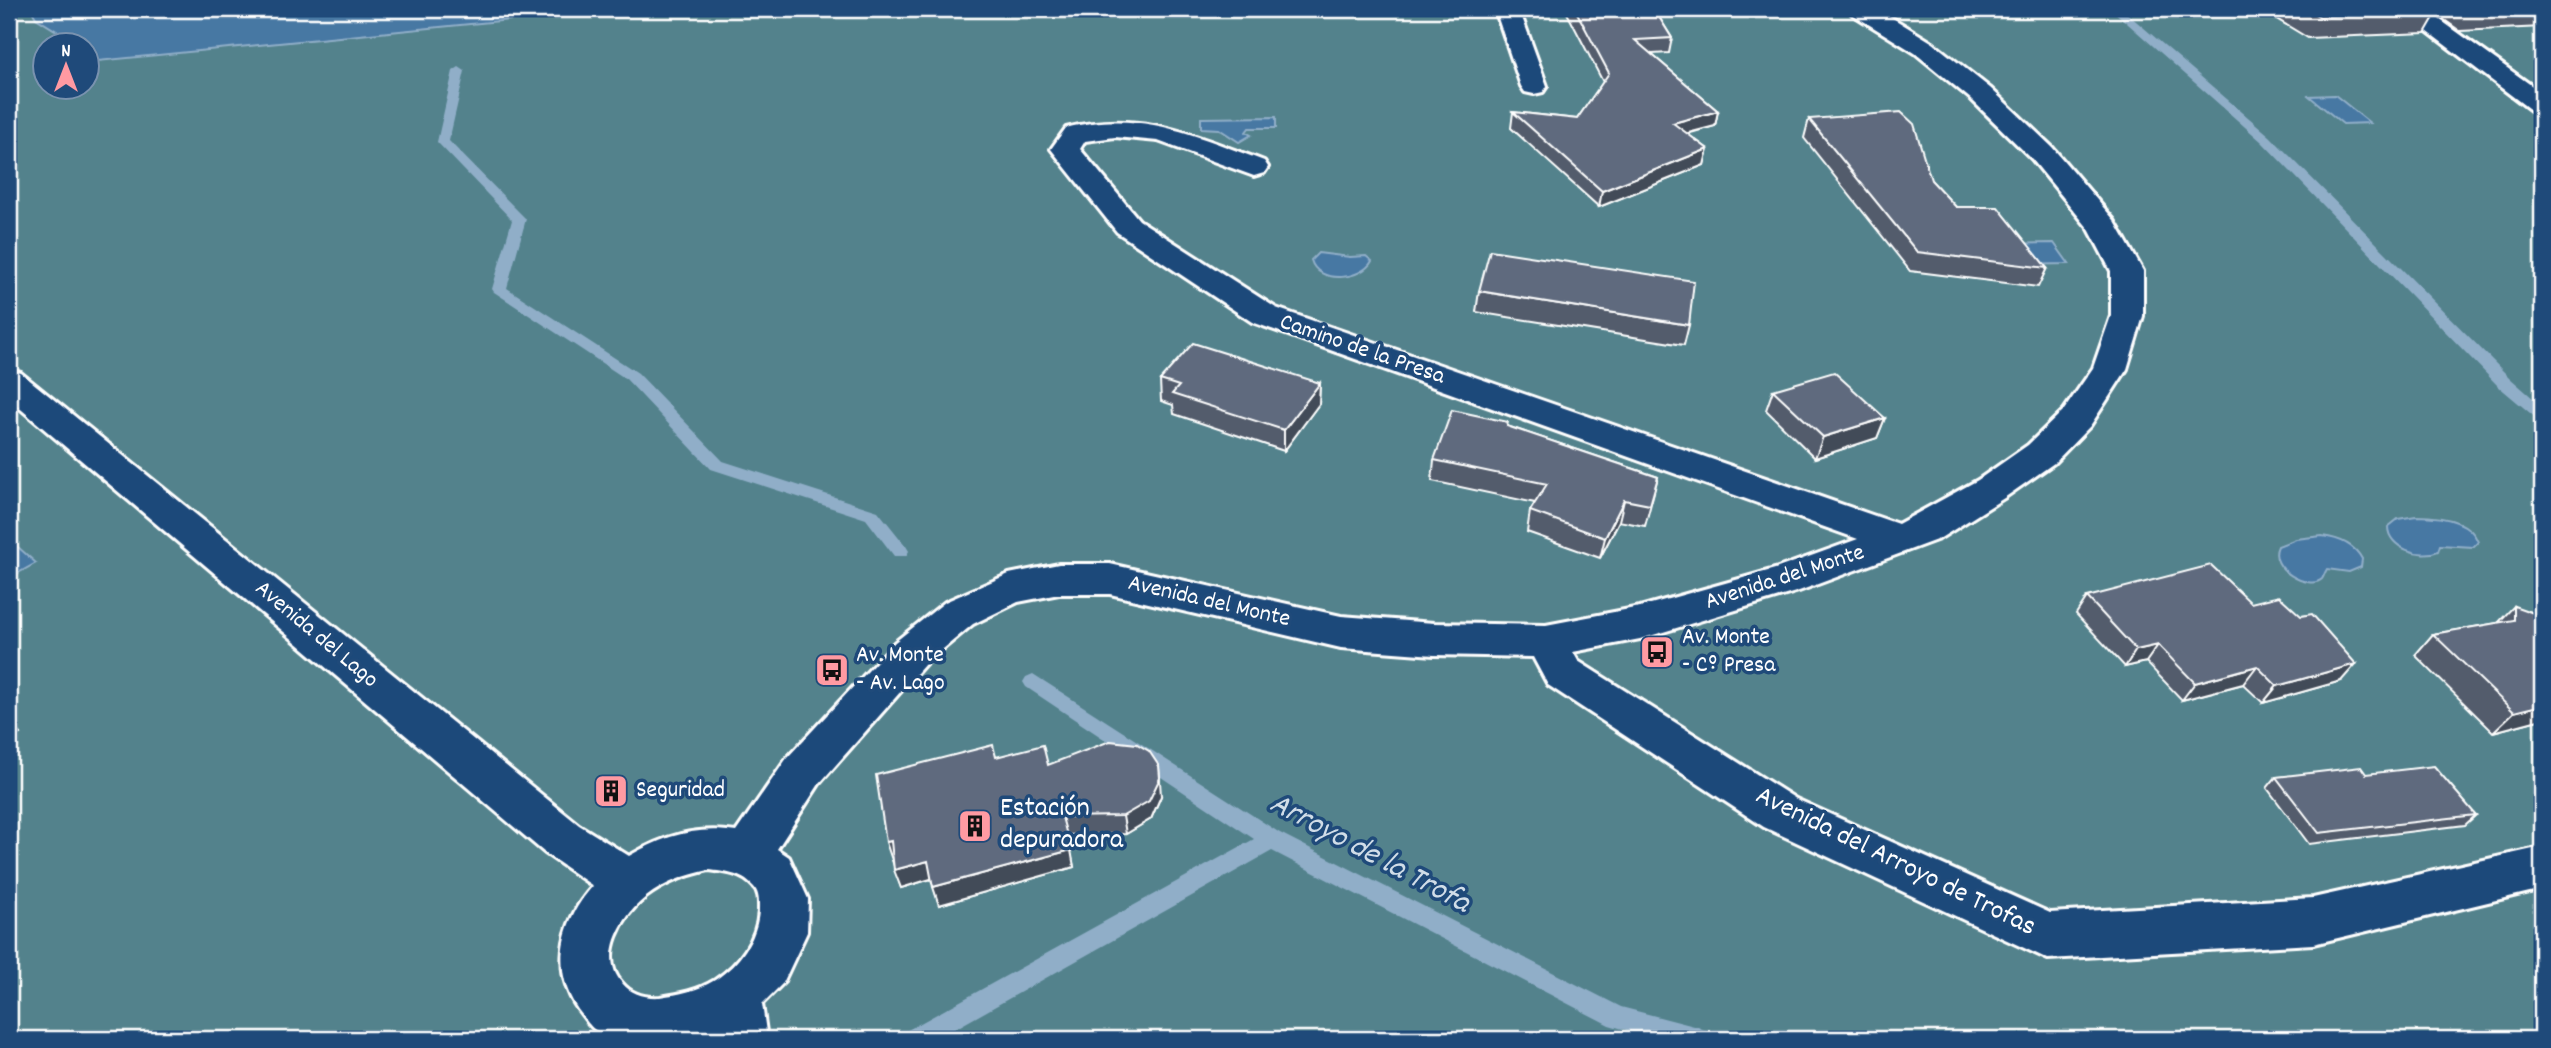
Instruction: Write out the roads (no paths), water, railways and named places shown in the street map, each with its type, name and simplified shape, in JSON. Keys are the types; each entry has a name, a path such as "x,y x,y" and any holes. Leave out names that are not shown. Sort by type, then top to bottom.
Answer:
{"street":[{"path":"1507,9 1534,86"},
{"name":"Avenida del Monte","path":"747,855 803,771 910,653 960,613 1009,589 1059,579 1110,579 1341,632 1434,639 1546,641 1640,623 1785,581 1899,539 1925,528 1991,489 2041,454 2077,418 2110,369 2127,316 2127,271 2103,226 2042,153 1981,94 1924,48 1861,9"},
{"path":"2410,9 2542,105"},
{"name":"Camino de la Presa","path":"1254,167 1162,133 1115,130 1076,134 1065,149 1128,226 1264,315 1899,539"},
{"name":"Avenida del Lago","path":"9,381 562,839 628,881"},
{"name":"Avenida del Arroyo de Trofas","path":"1546,641 1563,673 1780,813 2048,936 2313,921 2542,868"},
{"path":"709,849 747,855 772,872 784,899 782,932 738,1018 693,1017 650,1023 612,1011 590,985 586,951 600,913 628,881 667,858 709,849"}],"water":[{"path":"31,9 622,9 102,61 102,32 58,32 36,18"},
{"path":"2335,95 2370,123 2343,124 2309,96"},
{"path":"1276,117 1276,128 1249,128 1246,132 1251,135 1239,142 1219,129 1201,128 1201,118"},
{"path":"2054,243 2069,264 2002,265 1987,244"},
{"path":"1318,253 1366,256 1372,261 1367,267 1350,276 1331,276 1315,268 1311,260"},
{"path":"2416,516 2451,520 2468,528 2478,542 2473,547 2440,545 2438,551 2423,554 2407,550 2393,541 2388,527 2398,519"},
{"path":"2322,536 2340,540 2350,546 2362,559 2361,567 2349,572 2327,569 2322,579 2316,582 2300,580 2284,570 2276,555 2278,546 2296,539"},
{"path":"9,539 36,563 9,578"}],"waterway":[{"path":"2116,9 2266,139 2504,382 2542,414"},
{"path":"459,71 443,142 519,219 499,289 632,376 717,465 872,515 900,551"},
{"name":"Arroyo de la Trofa","path":"1033,682 1272,840"},
{"path":"914,1039 1272,840"},
{"name":"Arroyo de la Trofa","path":"1272,840 1617,1017 1698,1039"}],"place":[{"name":"Av. Monte - Cº Presa","path":"1657,652"},
{"name":"Av. Monte - Av. Lago","path":"832,670"},
{"name":"Seguridad","path":"611,791"},
{"name":"Estación depuradora","path":"975,826"}]}
